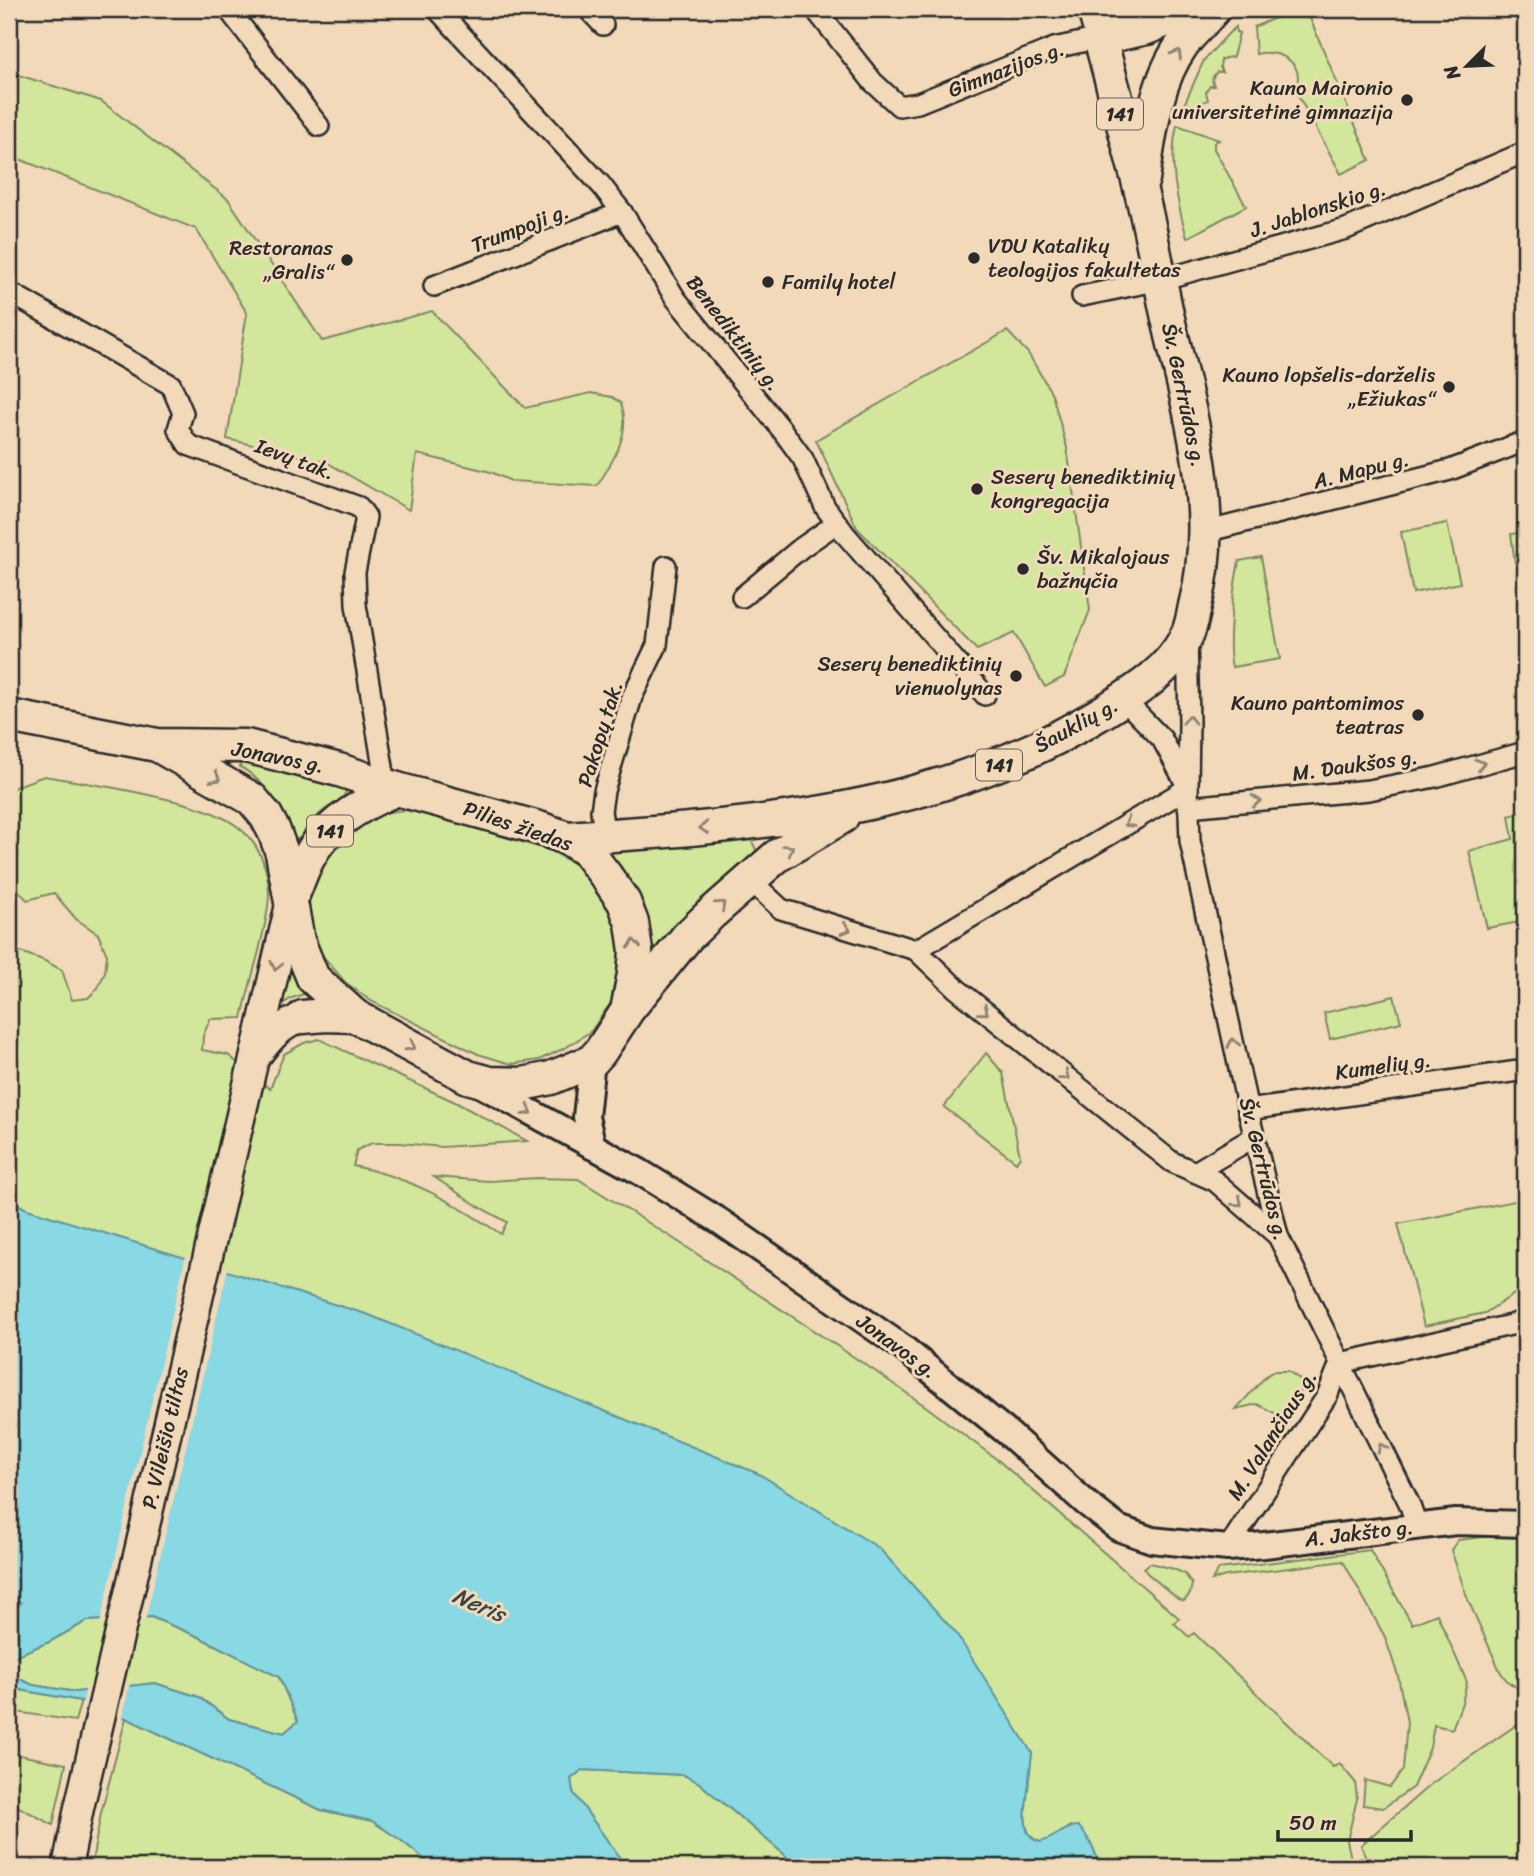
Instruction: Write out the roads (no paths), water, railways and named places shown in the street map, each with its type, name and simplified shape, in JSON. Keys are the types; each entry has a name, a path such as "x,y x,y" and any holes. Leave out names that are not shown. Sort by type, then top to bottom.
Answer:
{"main road":[{"name":"Gimnazijos g.","path":"1096,24 1147,28 1194,9"},
{"path":"1141,190 1158,96 1182,45 1214,9"},
{"name":"Šv. Gertrūdos g.","path":"1096,24 1141,190 1202,482 1205,532 1202,573 1187,636"},
{"name":"Šauklių g.","path":"605,836 772,821 863,805 976,774 1020,757 1084,724 1123,699 1164,668 1187,636"},
{"name":"Jonavos g.","path":"9,716 157,745 246,746 339,769 388,786"},
{"name":"Jonavos g.","path":"157,745 252,799 274,831 282,853 291,899"},
{"name":"Pilies žiedas","path":"388,786 567,838 586,850 600,867 624,902 632,923 636,951 627,1011 592,1061"},
{"name":"141","path":"254,1063 291,899 309,857 327,833 388,786"},
{"name":"Šauklių g.","path":"627,1011 687,937 750,879 777,856 863,805"},
{"name":"141","path":"567,838 605,836"},
{"path":"291,899 298,941 313,978 355,1016"},
{"name":"141","path":"254,1063 272,1035 287,1023 303,1017 325,1015 355,1016 468,1077 490,1083 523,1084 551,1078 592,1061"},
{"name":"P. Vileišio tiltas","path":"68,1867 79,1808 254,1063"}],"street":[{"path":"228,9 319,126"},
{"name":"Benediktinių g.","path":"437,9 601,185 622,212 676,299 803,459 825,507 837,523 985,695"},
{"path":"588,9 603,24"},
{"name":"Gimnazijos g.","path":"815,9 873,82 899,106 918,103 1054,48 1096,24"},
{"name":"J. Jablonskio g.","path":"1082,296 1160,280 1346,229 1525,152"},
{"name":"Trumpoji g.","path":"434,286 622,212"},
{"name":"Ievų tak.","path":"9,292 171,385 183,413 178,429 188,445 359,507 366,517 355,572 356,605 388,786"},
{"name":"A. Mapu g.","path":"1205,532 1450,470 1525,441"},
{"path":"741,597 801,548 837,523"},
{"name":"Pakopų tak.","path":"605,836 601,811 604,791 632,697 657,645 666,566"},
{"name":"Šv. Gertrūdos g.","path":"1187,636 1190,841 1278,1236 1409,1503 1417,1525"},
{"name":"Šv. Gertrūdos g.","path":"1123,699 1162,739 1188,797"},
{"name":"M. Daukšos g.","path":"916,950 1188,797 1369,790 1435,777 1525,752"},
{"path":"750,879 781,909 916,950 957,989 1172,1162 1214,1181 1278,1236"},
{"path":"592,1061 586,1117 593,1147"},
{"name":"Kumelių g.","path":"1248,1110 1525,1070"},
{"name":"Jonavos g.","path":"468,1077 640,1172 718,1220 902,1348 1009,1434 1118,1528 1152,1540 1193,1545"},
{"path":"1195,1172 1254,1137"},
{"name":"M. Valančiaus g.","path":"1228,1548 1327,1396 1340,1363 1525,1320"},
{"name":"A. Jakšto g.","path":"1193,1545 1228,1548 1264,1545 1417,1525 1480,1521 1525,1524"}],"water":[{"name":"Neris","path":"9,1200 27,1209 369,1315 759,1474 879,1548 956,1633 1032,1753 1025,1817 1027,1831 1033,1839 1040,1842 1078,1826 1092,1845 1099,1867 797,1867 698,1782 684,1775 582,1770 571,1779 573,1792 626,1867 434,1867 372,1821 321,1810 126,1718 81,1701 9,1688 9,1614 21,1603 9,1595","holes":["151,1617 197,1636 279,1677 298,1721 284,1733 229,1719 199,1697 155,1683 76,1692 33,1685 15,1677 10,1670 17,1655 49,1642 87,1621"]}],"place":[{"name":"Kauno Maironio universitetinė gimnazija","path":"1407,100"},
{"name":"VDU Katalikų teologijos fakultetas","path":"974,258"},
{"name":"Restoranas „Gralis“","path":"347,260"},
{"name":"Family hotel","path":"768,282"},
{"name":"Kauno lopšelis-darželis „Ežiukas“","path":"1449,387"},
{"name":"Seserų benediktinių kongregacija","path":"977,489"},
{"name":"Šv. Mikalojaus bažnyčia","path":"1023,569"},
{"name":"Seserų benediktinių vienuolynas","path":"1016,676"},
{"name":"Kauno pantomimos teatras","path":"1418,715"}]}
